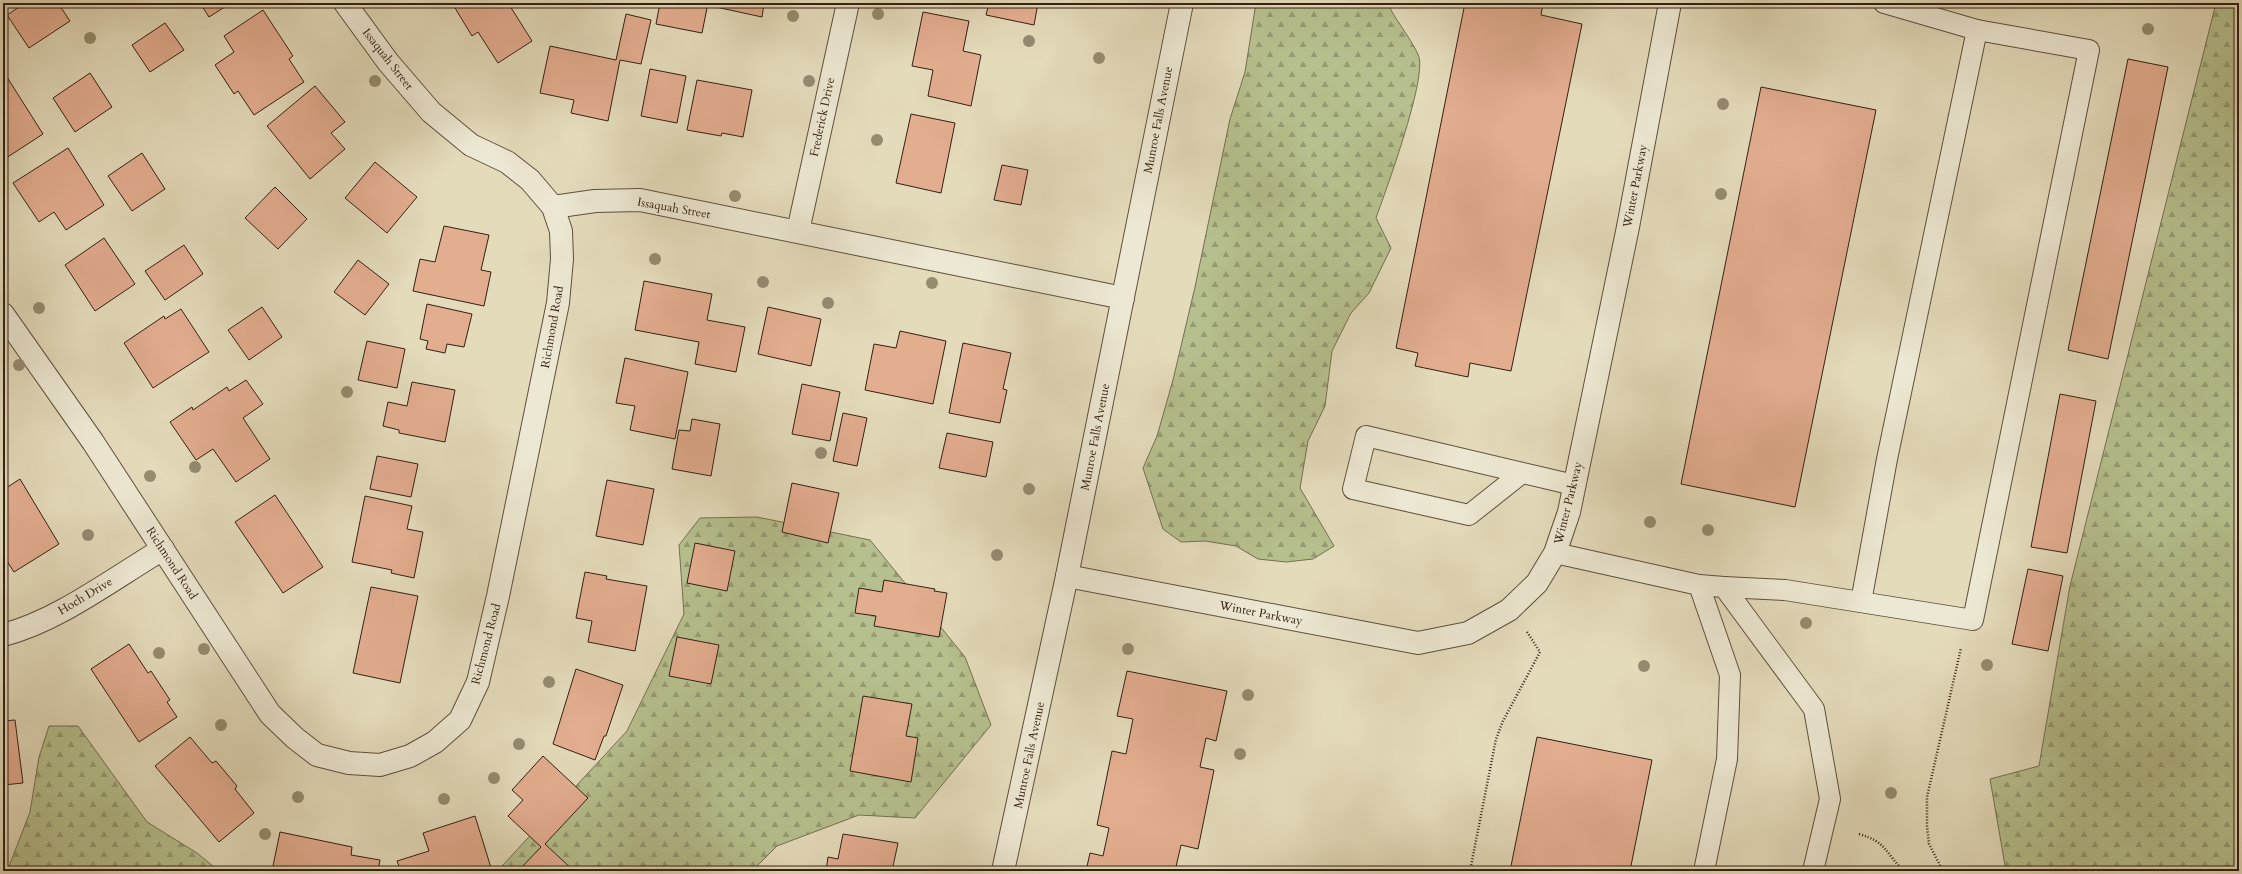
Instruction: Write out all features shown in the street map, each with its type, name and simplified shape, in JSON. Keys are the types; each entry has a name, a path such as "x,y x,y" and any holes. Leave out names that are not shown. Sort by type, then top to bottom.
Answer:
{"street":[{"name":"Issaquah Street","path":"345,3 388,62 431,112 471,145 507,162 530,180 553,207 595,201 640,200 1122,298"},
{"name":"Frederick Drive","path":"798,231 848,3"},
{"name":"Munroe Falls Avenue","path":"1003,871 1067,576 1182,3"},
{"name":"Winter Parkway","path":"1067,576 1418,643 1468,633 1509,610 1537,583 1555,553 1569,512 1628,227 1670,3"},
{"name":"Richmond Road","path":"3,314 93,442 270,714 295,738 317,755 349,763 380,765 410,756 435,742 460,720 478,682 498,596 558,303 562,259 561,231 553,207"},
{"name":"Hoch Drive","path":"3,635 38,623 58,613 163,549"}],"lane":[{"path":"1555,553 1699,585 1785,590 1973,620 2089,50 1977,30 1884,3"},
{"path":"1861,602 1887,459 1977,30"},
{"path":"1522,473 1469,515 1352,489 1366,436 1574,485"},
{"path":"1699,585 1730,675 1727,759 1704,871"},
{"path":"1724,587 1814,709 1830,800 1813,871"}],"path":[{"path":"1470,871 1496,740 1503,721 1540,652 1534,640 1509,610"},
{"path":"1943,871 1929,844 1927,827 1927,796 1963,643"},
{"path":"1859,834 1873,838 1882,843 1904,871"}],"green space":[{"path":"1256,3 1389,3 1391,10 1419,57 1420,70 1417,88 1404,136 1376,218 1391,248 1369,293 1351,313 1332,351 1325,406 1308,441 1300,488 1334,546 1313,559 1286,562 1258,559 1236,546 1205,541 1181,542 1163,529 1143,468 1157,436 1173,380 1195,287 1230,119 1245,72"},
{"path":"2216,3 2239,3 2239,871 2006,871 1990,779 2039,766 2070,586"},
{"path":"757,517 870,540 965,657 991,725 915,818 859,815 777,846 752,871 502,871 502,866 627,731 684,614 679,545 700,518"},
{"path":"49,726 78,726 147,822 197,853 219,871 3,871 8,869 30,812 39,757"}],"building":[{"path":"25,3 58,3 70,21 29,48 7,15"},
{"path":"200,3 231,3 209,17"},
{"path":"455,3 514,3 510,6 532,41 498,63 478,32 472,36 455,8"},
{"path":"660,3 708,3 702,33 656,24"},
{"path":"717,3 764,3 762,17 716,7"},
{"path":"989,3 1038,3 1034,25 986,15"},
{"path":"1465,3 1488,6 1489,3 1543,3 1541,15 1582,24 1511,371 1470,363 1468,377 1415,366 1418,353 1396,348"},
{"path":"263,10 293,56 289,59 304,82 254,115 238,91 234,94 215,65 234,52 224,36"},
{"path":"923,12 969,21 963,51 981,55 971,106 928,96 933,70 912,66"},
{"path":"626,14 651,20 641,64 620,60 608,121 571,113 574,100 540,93 550,46 616,60"},
{"path":"165,23 184,50 150,72 132,45"},
{"path":"2128,59 2168,67 2108,359 2068,350"},
{"path":"650,69 686,76 677,123 641,116"},
{"path":"90,73 112,107 75,132 53,98"},
{"path":"5,74 43,134 3,160 3,76"},
{"path":"697,80 752,90 743,137 722,133 721,136 687,130"},
{"path":"315,86 345,122 331,133 345,149 310,179 267,126"},
{"path":"1761,87 1876,110 1795,507 1681,484"},
{"path":"911,114 955,123 941,193 896,183"},
{"path":"68,148 104,205 66,230 54,212 39,222 13,183"},
{"path":"142,153 165,189 132,211 108,176"},
{"path":"375,162 417,197 387,233 345,198"},
{"path":"1002,165 1028,170 1021,205 994,200"},
{"path":"275,187 307,219 278,249 245,218"},
{"path":"444,226 489,235 481,270 491,272 484,306 413,291 420,259 435,262"},
{"path":"104,238 135,284 95,311 65,265"},
{"path":"184,245 203,274 165,300 145,271"},
{"path":"358,260 389,284 365,315 334,292"},
{"path":"644,281 712,294 707,320 745,327 736,372 695,364 699,342 635,330"},
{"path":"427,304 472,314 464,347 447,344 445,353 426,349 428,341 420,339"},
{"path":"262,307 282,337 249,360 228,330"},
{"path":"768,307 821,319 811,366 758,354"},
{"path":"181,309 209,352 153,388 124,343 164,316 165,319"},
{"path":"900,331 946,341 933,404 865,390 874,344 896,348"},
{"path":"367,341 405,349 397,388 358,380"},
{"path":"963,343 1011,353 1003,389 1007,390 1000,423 949,413"},
{"path":"625,358 688,372 675,439 630,430 635,406 616,403"},
{"path":"246,380 263,404 243,418 270,459 236,482 213,449 196,460 170,422 192,407 193,410 227,387 229,391"},
{"path":"412,382 455,390 445,442 399,433 399,430 383,426 388,402 407,406"},
{"path":"802,384 840,392 830,441 792,434"},
{"path":"2060,394 2096,401 2067,553 2031,547"},
{"path":"843,413 867,418 857,466 833,461"},
{"path":"692,419 720,424 711,476 672,469 679,430 690,431"},
{"path":"947,433 993,442 986,477 939,468"},
{"path":"377,456 418,464 411,497 370,489"},
{"path":"20,479 59,544 14,572 3,555 3,490"},
{"path":"607,480 654,489 643,545 596,536"},
{"path":"792,483 839,493 828,543 782,532"},
{"path":"275,495 323,567 283,593 235,522"},
{"path":"365,496 412,506 407,529 423,532 414,578 391,573 392,570 352,562"},
{"path":"695,543 735,551 727,591 687,583"},
{"path":"2028,569 2063,576 2048,651 2012,644"},
{"path":"585,572 607,576 606,579 647,586 635,651 588,642 592,621 576,618"},
{"path":"884,580 935,589 934,591 947,593 939,637 874,626 876,616 855,613 859,588 882,592"},
{"path":"371,587 418,596 400,683 353,673"},
{"path":"677,637 719,645 711,684 669,676"},
{"path":"129,644 148,673 151,671 170,700 167,702 177,717 139,742 91,669"},
{"path":"576,669 623,685 606,736 604,736 595,760 553,744"},
{"path":"1127,671 1227,691 1216,741 1206,738 1200,767 1214,770 1198,849 1181,845 1175,871 1086,871 1090,853 1103,856 1109,828 1097,825 1112,751 1126,754 1133,719 1117,716"},
{"path":"863,696 912,704 906,736 918,738 911,782 850,771"},
{"path":"15,720 23,783 3,785 3,721"},
{"path":"190,737 212,763 216,761 237,786 235,789 254,813 219,842 155,766"},
{"path":"1537,737 1652,760 1630,871 1510,871"},
{"path":"543,756 588,798 545,844 574,871 518,871 541,847 508,816 523,800 512,790"},
{"path":"475,816 492,871 401,871 397,861 429,851 423,833"},
{"path":"280,832 352,847 351,855 380,860 378,871 272,871"},
{"path":"843,834 898,843 892,871 826,871 828,857 838,859"}]}
